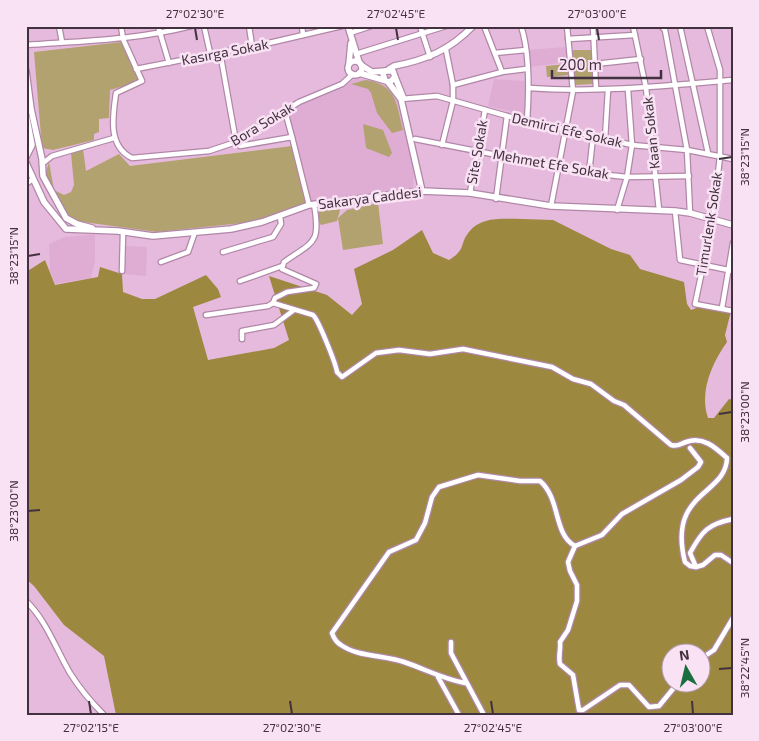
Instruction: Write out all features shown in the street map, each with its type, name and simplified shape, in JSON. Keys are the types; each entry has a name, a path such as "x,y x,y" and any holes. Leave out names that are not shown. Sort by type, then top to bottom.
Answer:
{"main road":[{"path":"348,26 360,64 356,74"},
{"path":"402,99 386,81 383,74 391,72 402,65 446,50 474,26"},
{"path":"350,33 348,70 356,74 386,81 394,80 391,72"},
{"path":"349,64 353,61 372,72 391,72"},
{"path":"26,71 32,145 27,156"},
{"path":"391,72 402,99 422,191"},
{"name":"Sakarya Caddesi","path":"28,109 42,159 45,182 66,218 76,224 99,230"},
{"path":"27,156 36,152 40,154"},
{"path":"28,165 36,169 42,164"},
{"name":"Sakarya Caddesi","path":"28,165 44,202 64,227 74,230 99,230 153,236 231,229 280,216 311,205 422,191 470,193 496,199 551,206 675,211 690,213 733,226"}],"street":[{"path":"59,26 62,42"},
{"path":"42,164 52,156 114,138 113,122 116,93 142,82 123,39 121,26"},
{"path":"158,26 168,63"},
{"path":"26,45 123,39 160,34 191,26"},
{"path":"204,26 210,53"},
{"path":"249,26 252,46"},
{"path":"302,26 303,35"},
{"name":"Kasırga Sokak","path":"136,69 342,26"},
{"path":"350,33 372,26"},
{"path":"420,26 430,57"},
{"path":"356,54 446,26"},
{"path":"484,26 502,72"},
{"path":"521,26 526,50 529,88 527,121"},
{"path":"551,206 573,91 567,26"},
{"path":"594,26 596,89"},
{"name":"Kaan Sokak","path":"633,26 646,88 659,210"},
{"path":"661,26 665,30 687,150 690,213"},
{"path":"680,26 708,153"},
{"name":"Timurlenk Sokak","path":"707,26 720,70 720,156 713,220 695,304 722,308"},
{"path":"568,39 635,34"},
{"path":"442,145 452,101 453,85 446,50"},
{"path":"494,53 526,50"},
{"path":"220,52 236,142 240,146 292,137"},
{"path":"595,64 641,59"},
{"path":"453,85 502,72 526,69"},
{"name":"Bora Sokak","path":"114,138 125,154 136,159 209,151 236,142 298,102 342,84 356,74"},
{"path":"529,88 573,91 596,89 628,90 733,80"},
{"path":"605,139 608,90"},
{"path":"617,210 627,177 632,145 628,90"},
{"name":"Demirci Efe Sokak","path":"402,99 437,96 507,116 632,145 687,150 733,159"},
{"name":"Site Sokak","path":"470,193 485,110"},
{"path":"240,281 282,266 284,262 310,246 316,235 317,223 285,111"},
{"path":"496,199 507,116"},
{"path":"589,173 593,136"},
{"name":"Mehmet Efe Sokak","path":"415,139 589,173 627,177 688,176"},
{"path":"40,154 52,156"},
{"path":"26,184 33,179"},
{"path":"675,211 680,260 731,270"},
{"path":"223,252 274,237 281,224 280,216"},
{"path":"161,262 188,252 195,232"},
{"path":"122,271 123,233"},
{"path":"733,243 731,270 722,308 733,311"},
{"path":"274,303 275,298 287,292 314,288 316,284 282,269 282,266"},
{"path":"206,316 246,310 274,303 313,315 318,319 322,335 336,363 337,372 342,377 370,357 387,350 414,351 430,354 463,349 552,367 573,379 591,384 614,401 624,405 671,445 675,447 695,440 706,442 727,458 727,467 719,478 698,496 688,510 682,524 685,562 690,566 703,565 714,555 721,555 733,563"},
{"path":"242,339 242,331 274,325 294,310"},
{"path":"669,694 659,706 649,707 629,686 620,685 583,710 579,710 576,703 573,675 560,664 558,658 561,649 560,642 568,630 577,601 577,585 568,562 575,546 602,535 622,514 681,480 698,467 701,462 700,458 690,448"},
{"path":"465,683 450,680 385,656 354,651 341,646 334,640 332,633 388,552 416,540 425,523 432,497 439,487 478,475 520,481 540,481 552,496 565,536 575,546"},
{"path":"696,567 690,553 698,538 709,526 733,519"},
{"path":"26,600 52,638 70,673 91,702 104,715"},
{"path":"712,651 733,618"},
{"path":"451,642 451,653 465,683 484,715"},
{"path":"436,674 443,682 459,715"}],"shaded area":[{"path":"122,42 141,81 110,90 109,118 99,119 99,132 94,134 94,140 53,150 42,148 34,52"},
{"path":"565,47 568,62 529,67 527,50"},
{"path":"573,50 592,50 593,84 574,85"},
{"path":"568,64 569,75 547,77 546,66"},
{"path":"355,79 375,80 396,91 414,164 413,192 310,203 288,111 299,103"},
{"path":"494,79 525,81 525,115 488,106"},
{"path":"366,80 384,86 394,97 403,130 392,133 377,113 368,89 351,84"},
{"path":"363,124 383,130 392,153 389,157 366,148"},
{"path":"292,146 306,204 252,222 157,232 76,221 68,217 45,175 49,162 54,190 64,195 71,192 74,185 71,153 83,149 86,171 119,154 130,166"},
{"path":"378,203 383,244 343,250 338,218 347,210"},
{"path":"337,206 340,210 337,221 321,225 317,219 319,211"},
{"path":"500,219 553,220 611,249 630,255 640,269 684,282 687,304 691,310 702,306 731,311 725,335 727,342 716,359 708,378 705,398 708,418 714,418 729,399 733,400 733,715 116,715 104,656 64,625 34,586 26,579 26,272 45,260 55,285 98,277 100,267 122,274 123,292 142,299 155,299 206,275 218,289 221,297 193,307 208,360 274,348 289,340 269,276 327,295 352,315 362,304 354,269 393,250 422,230 433,253 449,260 458,253 464,240 474,227 486,221"},
{"path":"95,234 95,261 91,278 55,284 50,270 49,244 65,237"},
{"path":"125,246 147,247 146,276 124,274"}]}
